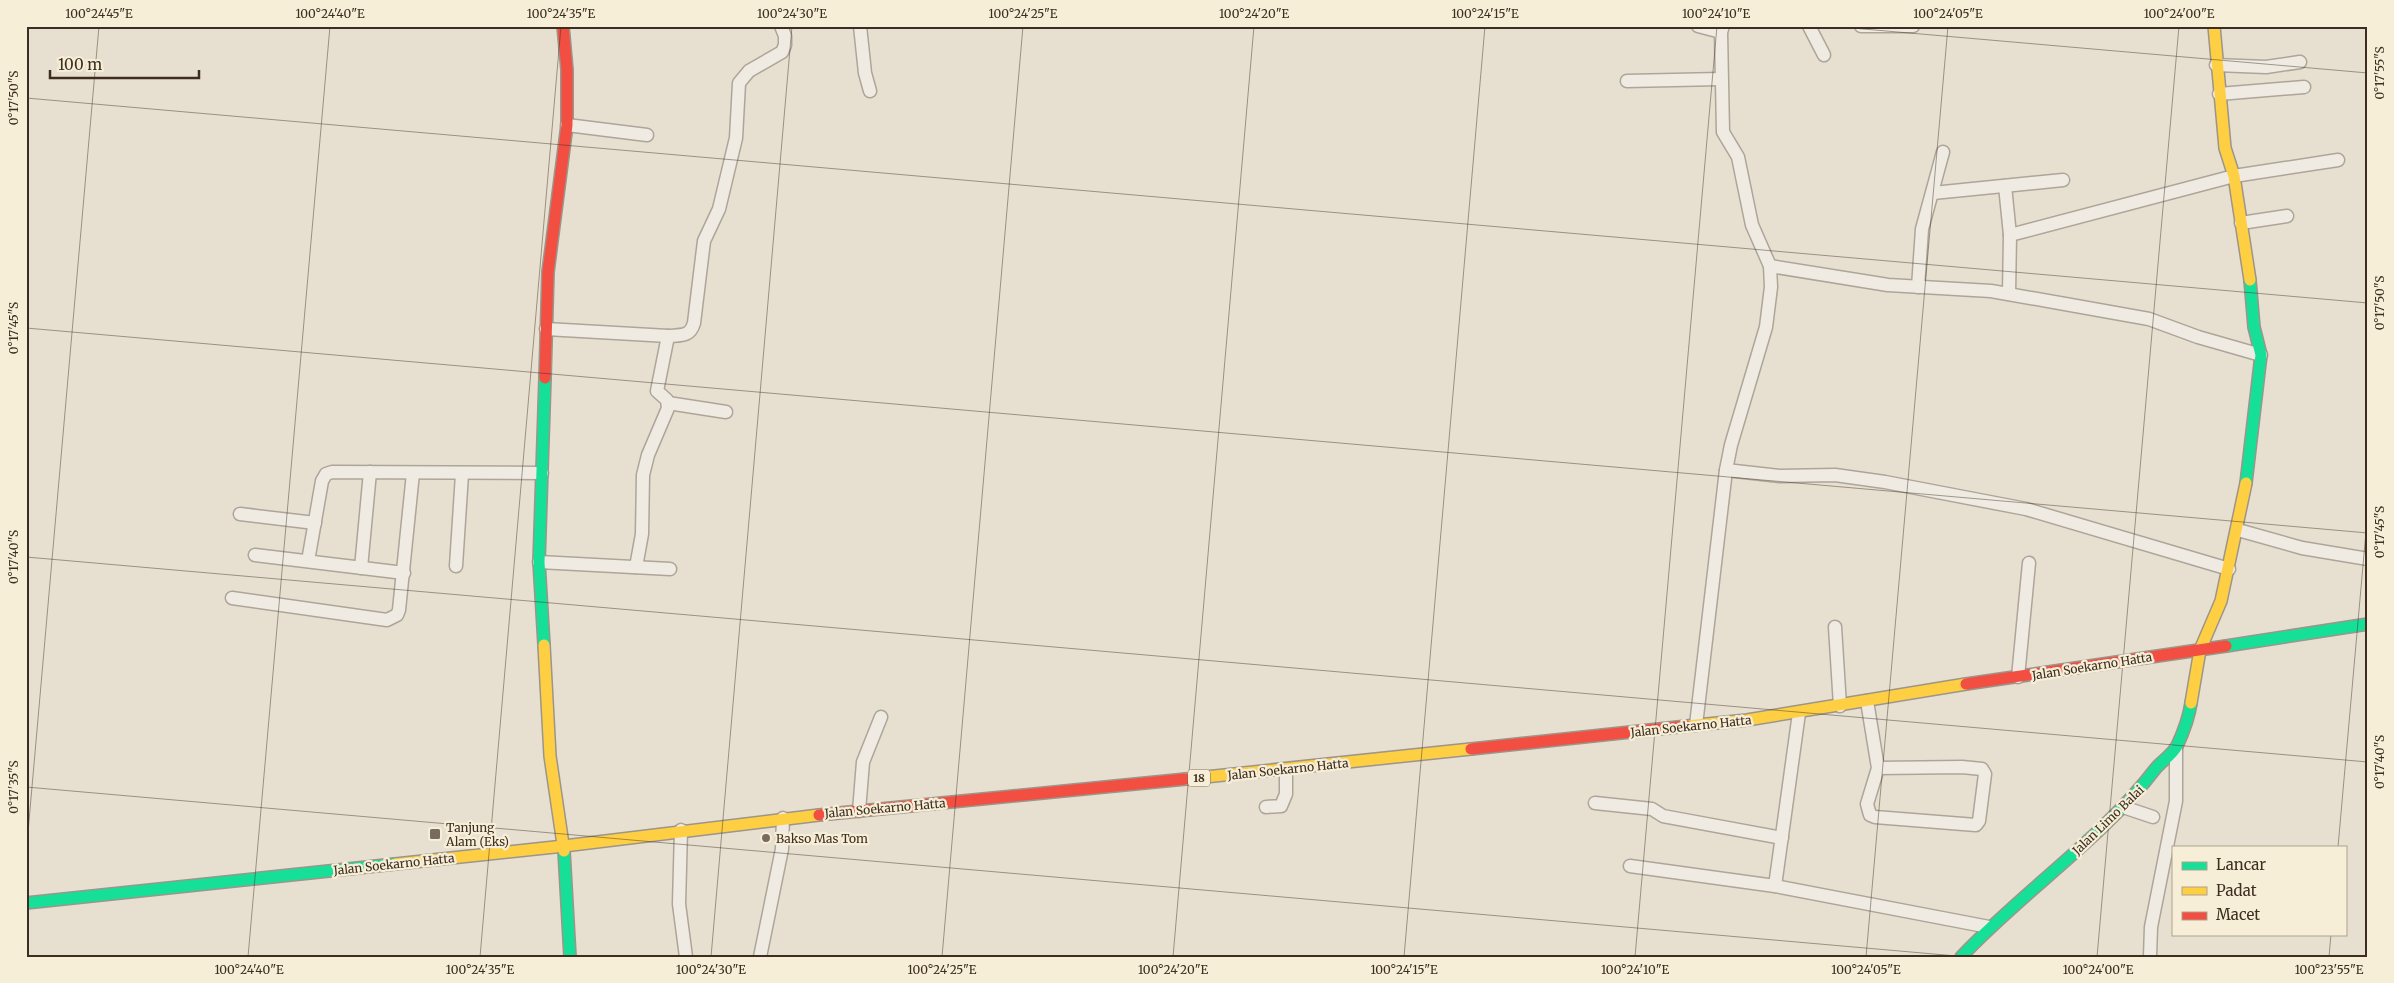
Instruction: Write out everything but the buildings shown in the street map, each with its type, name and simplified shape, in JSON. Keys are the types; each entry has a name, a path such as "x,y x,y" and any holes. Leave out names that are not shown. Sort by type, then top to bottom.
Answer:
{"main road":[{"path":"563,26 567,70 567,125 548,272 539,562 550,756 564,846 570,957"},
{"name":"Jalan Limo Balai","path":"1961,957 1989,927 2123,807 2160,763 2176,748 2190,711 2200,650 2221,601 2238,530 2250,466 2261,355 2254,327 2249,268 2234,176 2225,148 2216,65 2214,26"},
{"name":"Jalan Soekarno Hatta","path":"26,903 564,846 783,818 1286,770 1696,725 1840,706 2093,664 2200,650 2368,624"}],"street":[{"path":"546,329 668,336 686,335 692,331 704,241 719,210 736,138 740,82 749,71 782,52 783,31 795,26"},
{"path":"860,26 865,73 870,91"},
{"path":"1696,725 1726,470 1731,446 1766,327 1771,298 1770,266 1752,225 1738,157 1723,132 1720,79 1722,29 1698,26"},
{"path":"1809,26 1824,55"},
{"path":"1861,26 1914,26"},
{"path":"2216,65 2266,67 2300,62"},
{"path":"1626,81 1720,79"},
{"path":"2219,94 2304,87"},
{"path":"567,125 647,135"},
{"path":"1918,287 1922,229 1943,152"},
{"path":"2010,235 2234,176 2338,160"},
{"path":"1933,193 2062,180"},
{"path":"2005,186 2010,235 2009,294"},
{"path":"2242,223 2287,216"},
{"path":"1770,266 1918,287 2009,294 2148,319 2198,337 2261,355"},
{"path":"668,336 657,391 668,403 726,412"},
{"path":"636,567 642,534 643,475 668,403"},
{"path":"1726,470 1780,476 1834,475 1885,482 2017,507 2229,568"},
{"path":"308,561 322,481 326,474 370,472 542,473"},
{"path":"360,568 370,472"},
{"path":"232,598 387,620 397,615 404,573 413,473"},
{"path":"456,566 462,474"},
{"path":"240,514 315,523"},
{"path":"2238,530 2258,534 2302,548 2368,559"},
{"path":"255,555 404,573"},
{"path":"539,562 670,569"},
{"path":"2018,677 2029,563"},
{"path":"1835,627 1840,706"},
{"path":"1867,701 1878,768 1867,804 1870,815 1875,817 1976,825 1979,821 1985,774 1982,769 1962,767 1878,768"},
{"path":"1776,886 1799,712"},
{"path":"859,811 863,762 881,717"},
{"path":"2150,957 2151,927 2176,801 2176,748"},
{"path":"1266,807 1281,806 1285,802 1286,770"},
{"path":"1595,803 1652,809 1663,816 1782,838"},
{"path":"2123,807 2153,818"},
{"path":"760,957 782,849 783,818"},
{"path":"681,830 679,904 686,957"},
{"path":"1630,866 1776,886 1989,927"}],"traffic: fast":[{"path":"2246,483 2261,355 2254,327 2250,280"},
{"path":"544,645 539,562 545,378"},
{"path":"2226,646 2368,624"},
{"path":"1961,957 2111,819 2134,794 2177,746 2184,730 2191,703"},
{"path":"564,851 570,957"},
{"path":"26,903 395,864"}],"traffic: slow":[{"path":"2214,26 2225,148 2234,176 2250,280"},
{"path":"2191,703 2200,650 2221,601 2246,483"},
{"path":"544,645 550,756 564,851"},
{"path":"1687,726 1747,720 1966,684"},
{"path":"1186,779 1471,749"},
{"path":"395,864 564,846 819,815"}],"traffic: jam":[{"path":"545,378 548,272 567,125 567,70 563,26"},
{"path":"1966,684 2226,646"},
{"path":"1471,749 1687,726"},
{"path":"819,815 1186,779"}],"place":[{"name":"Tanjung Alam (Eks)","path":"435,834"},
{"name":"Bakso Mas Tom","path":"766,838"}]}
